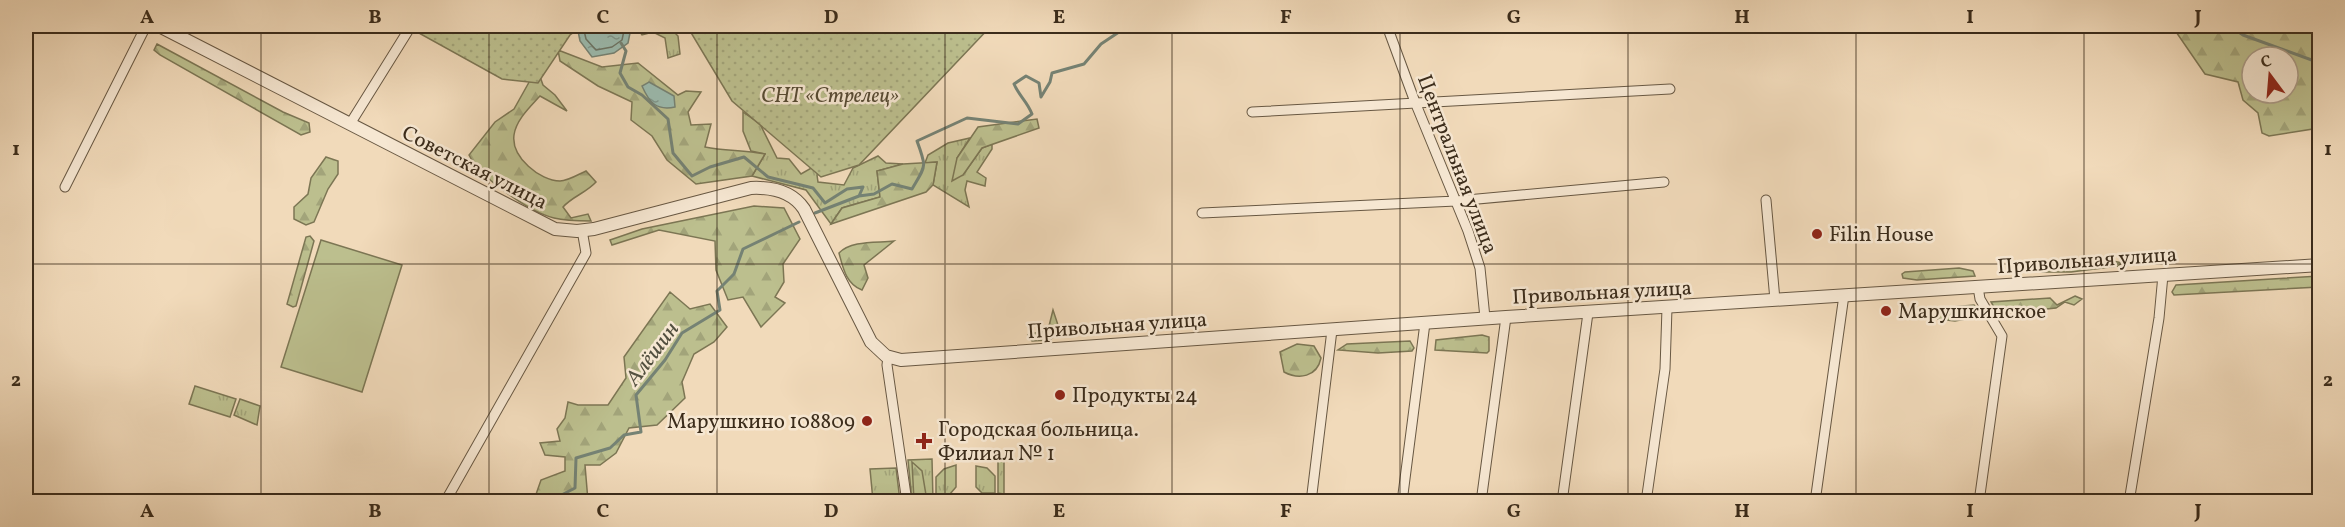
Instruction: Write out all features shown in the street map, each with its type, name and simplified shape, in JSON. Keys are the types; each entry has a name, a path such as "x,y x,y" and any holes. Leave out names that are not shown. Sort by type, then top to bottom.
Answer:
{"street":[{"path":"65,187 146,26"},
{"name":"Советская улица","path":"159,26 545,226 565,231 582,230 751,188 778,190 794,197 804,209 814,228 864,331 874,346 888,357"},
{"path":"350,124 411,26"},
{"name":"Центральная улица","path":"1387,26 1480,268 1485,318"},
{"path":"1252,112 1670,89"},
{"path":"1202,213 1456,201 1664,182"},
{"path":"1766,200 1775,300"},
{"path":"445,501 586,253 582,230"},
{"name":"Привольная улица","path":"888,357 904,360 1485,318 2319,265"},
{"path":"2128,501 2159,318 2163,275"},
{"path":"1978,287 1980,300 2002,336 1979,501"},
{"path":"1815,501 1844,295"},
{"path":"1646,501 1665,369 1667,308"},
{"path":"1563,501 1587,313"},
{"path":"1481,501 1506,317"},
{"path":"1402,501 1425,323"},
{"path":"1311,501 1332,330"},
{"path":"888,357 887,365 907,501"}],"green space":[{"path":"421,26 583,26 570,35 538,83 502,79 417,32"},
{"path":"636,26 668,26 678,36 680,54 668,58 665,38 653,32 642,35"},
{"name":"СНТ «Стрелец»","path":"687,26 991,26 859,165 821,177 732,101"},
{"path":"2172,26 2305,26 2319,35 2319,128 2269,136 2262,133 2258,113 2249,105 2300,105 2300,45 2240,45 2240,89 2238,82 2205,74"},
{"path":"157,44 283,112 309,123 310,132 301,135 160,55 154,50"},
{"path":"558,50 602,67 638,63 678,95 686,91 701,92 688,112 691,125 711,124 705,147 765,154 752,176 696,184 667,160 652,136 631,120 632,102 598,86 560,61"},
{"path":"537,68 543,85 555,95 567,111 540,96 524,114 515,129 514,143 528,166 544,177 560,181 586,171 596,182 563,207 571,218 588,214 591,221 559,219 532,209 494,183 469,155 495,122 514,109"},
{"path":"743,112 760,124 777,158 789,159 801,174 813,167 832,169 817,175 818,182 844,185 853,168 878,156 886,163 903,164 877,171 880,197 842,208 831,224 806,190 752,176 765,154 751,151 743,131"},
{"path":"1037,119 1039,128 982,148 963,175 952,181 957,158 978,127"},
{"path":"970,138 957,158 963,175 982,148 992,144 992,149 977,172 986,178 985,186 967,181 965,190 969,207 933,185 937,162 925,163 928,155 948,143"},
{"path":"326,157 338,161 338,174 328,189 314,222 306,225 294,219 294,207 308,194 311,178"},
{"path":"937,162 933,185 926,192 831,224 842,208 880,197 877,171 903,164"},
{"path":"754,206 784,208 800,239 783,264 784,282 775,297 785,303 761,327 743,297 728,300 716,270 715,241 659,230 612,245 610,240 642,229"},
{"path":"310,236 314,241 296,306 293,307 287,304 306,237"},
{"path":"321,240 402,265 362,392 281,367"},
{"path":"894,241 864,265 868,278 862,290 852,284 846,275 839,253 857,244"},
{"path":"2113,261 2122,263 2118,266 2071,272 2042,272 2039,268 2044,265"},
{"path":"1959,268 1973,271 1975,276 1917,280 1903,278 1902,274 1905,272"},
{"path":"2319,276 2319,287 2174,295 2172,292 2176,285"},
{"path":"670,292 690,309 710,304 727,327 714,342 694,354 682,382 685,398 657,425 629,428 616,453 600,465 585,465 588,501 528,501 534,500 541,480 565,471 565,457 545,455 540,443 560,441 557,429 565,418 568,402 578,405 608,405 626,378 624,357"},
{"path":"2075,296 2082,299 2074,305 2065,302 2056,308 1998,314 1991,302 2050,298 2057,305"},
{"path":"1974,305 1982,316 1955,321 1938,319 1941,308"},
{"path":"1053,310 1060,331 1050,340 1032,341 1028,335 1042,331 1049,326"},
{"path":"1482,335 1489,337 1487,353 1435,350 1436,340"},
{"path":"1410,341 1414,348 1412,351 1378,353 1338,350 1347,344"},
{"path":"1297,344 1314,346 1321,358 1316,369 1307,375 1296,376 1284,372 1280,352"},
{"path":"195,386 236,399 230,417 189,404"},
{"path":"240,399 260,406 257,425 234,415"},
{"path":"998,456 1004,456 1004,501 1003,494 998,493"},
{"path":"932,459 933,501 912,501 908,460"},
{"path":"912,462 922,471 927,501 914,501"},
{"path":"956,465 956,487 950,494 936,495 936,477 944,469"},
{"path":"976,466 987,468 995,476 995,493 982,493 976,487"},
{"path":"896,468 900,501 873,501 870,469"}],"water":[{"path":"577,26 630,26 631,28 628,43 614,53 592,57 580,41"},
{"path":"649,82 674,96 675,107 663,108 654,104 647,97 642,86"}],"waterway":[{"path":"815,213 859,196 874,194 892,184 912,189 924,166 917,141 967,118 1018,124 1032,114 1014,84 1026,76 1039,83 1041,97 1050,82 1052,73 1084,64 1101,44 1125,26"},
{"path":"2230,26 2243,35 2320,63"},
{"path":"621,43 626,51 620,73 628,87 642,95 668,119 673,153 692,176 710,167 744,157 768,177 813,188 825,203 847,189 863,187 859,196"},
{"name":"Алёшин","path":"548,502 575,488 576,458 610,448 624,435 641,432 636,395 665,360 682,333 720,310 717,291 734,274 743,249 799,222"}],"place":[{"name":"Filin House","path":"1817,234"},
{"name":"Марушкинское","path":"1886,311"},
{"name":"Продукты 24","path":"1060,395"},
{"name":"Марушкино 108809","path":"867,421"},
{"name":"Городская больница. Филиал № 1","path":"924,441"}]}
